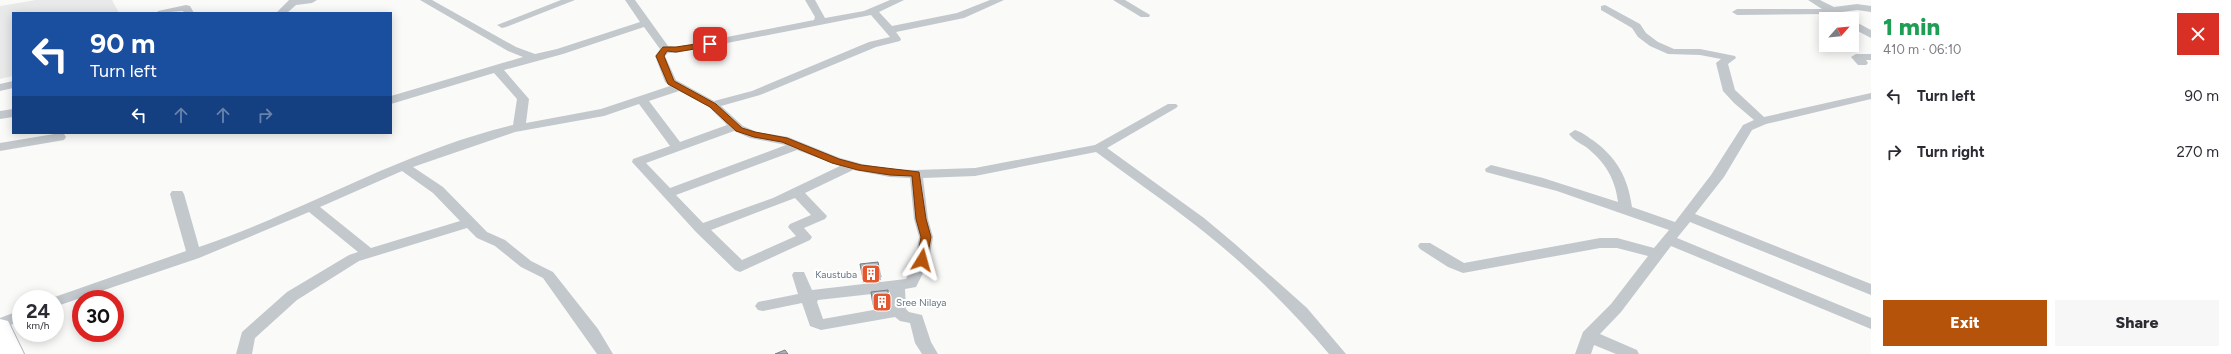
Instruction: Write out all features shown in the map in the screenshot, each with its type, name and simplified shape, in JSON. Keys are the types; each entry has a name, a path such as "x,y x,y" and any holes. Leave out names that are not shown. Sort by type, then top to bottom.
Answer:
{"highway":[{"path":"0,326 12,354"}],"street":[{"path":"282,12 295,1 312,0"},
{"path":"425,0 512,49 534,57"},
{"path":"502,25 570,0"},
{"path":"630,0 665,49"},
{"path":"810,0 820,17 818,22"},
{"path":"665,49 698,47 873,11 899,0"},
{"path":"890,30 960,16 999,0"},
{"path":"1118,0 1145,15"},
{"path":"1813,0 1833,11"},
{"path":"1737,12 1833,11 1857,7 1871,9"},
{"path":"166,12 183,8 187,9 188,12"},
{"path":"1605,8 1636,26 1642,35 1654,44 1672,52 1700,52 1731,58 1722,63 1729,91 1738,101 1762,121"},
{"path":"713,106 756,93 873,44 896,39 873,11"},
{"path":"392,100 534,57 559,52 646,23"},
{"path":"1859,27 1871,35"},
{"path":"665,49 660,56 667,76 671,82 713,106 739,129 754,135 784,140 836,161 890,172 916,174 975,172 1018,165 1070,152 1098,148 1172,106"},
{"path":"496,68 524,99 519,128"},
{"path":"0,88 12,84"},
{"path":"64,298 194,255 234,240 403,166 468,143 519,128 596,114 679,87"},
{"path":"1583,354 1589,336 1616,308 1717,177 1747,128 1762,121 1871,96"},
{"path":"642,100 677,147"},
{"path":"0,115 12,113"},
{"path":"735,126 638,162 669,193 701,230 740,267 804,237 795,227 820,216 794,192"},
{"path":"1575,134 1596,148 1613,165 1623,187 1626,208"},
{"path":"0,147 60,137"},
{"path":"669,193 798,145"},
{"path":"1098,148 1199,221 1230,247 1302,312 1338,354"},
{"path":"701,230 748,212 831,176 852,165"},
{"path":"403,166 438,190 482,235 500,243 526,264 548,276 592,333 605,354"},
{"path":"1491,169 1542,180 1626,208 1678,228"},
{"path":"763,306 809,298 814,295 897,286 911,283 922,260 926,237 921,219 916,174"},
{"path":"177,194 194,255"},
{"path":"311,207 368,253"},
{"path":"1687,216 1871,290"},
{"path":"244,354 248,336 292,296 354,258 470,222"},
{"path":"1668,240 1871,324"},
{"path":"1425,246 1441,253 1452,264 1463,268 1600,243 1617,243 1658,254"},
{"path":"799,275 809,298 815,322 822,324 898,311"},
{"path":"897,286 898,311 905,317 917,319 923,343 930,354"},
{"path":"0,326 12,320"},
{"path":"1589,336 1630,354"}],"shaded area":[{"path":"36,0 112,0 118,12 12,12 12,76 0,79 0,6"}],"building":[{"name":"Kaustuba","path":"878,262 881,277 863,279 860,264"},
{"path":"888,290 888,302 873,305 871,292"},
{"path":"785,350 788,354 775,354"}],"place":[{"name":"Kaustuba","path":"871,274"},
{"name":"Sree Nilaya","path":"882,302"}],"route":[{"path":"710,44 676,50 665,49 660,56 667,76 671,82 713,106 739,129 754,135 784,140 806,147 836,161 861,168 916,174 921,219 926,237 922,260"}]}
